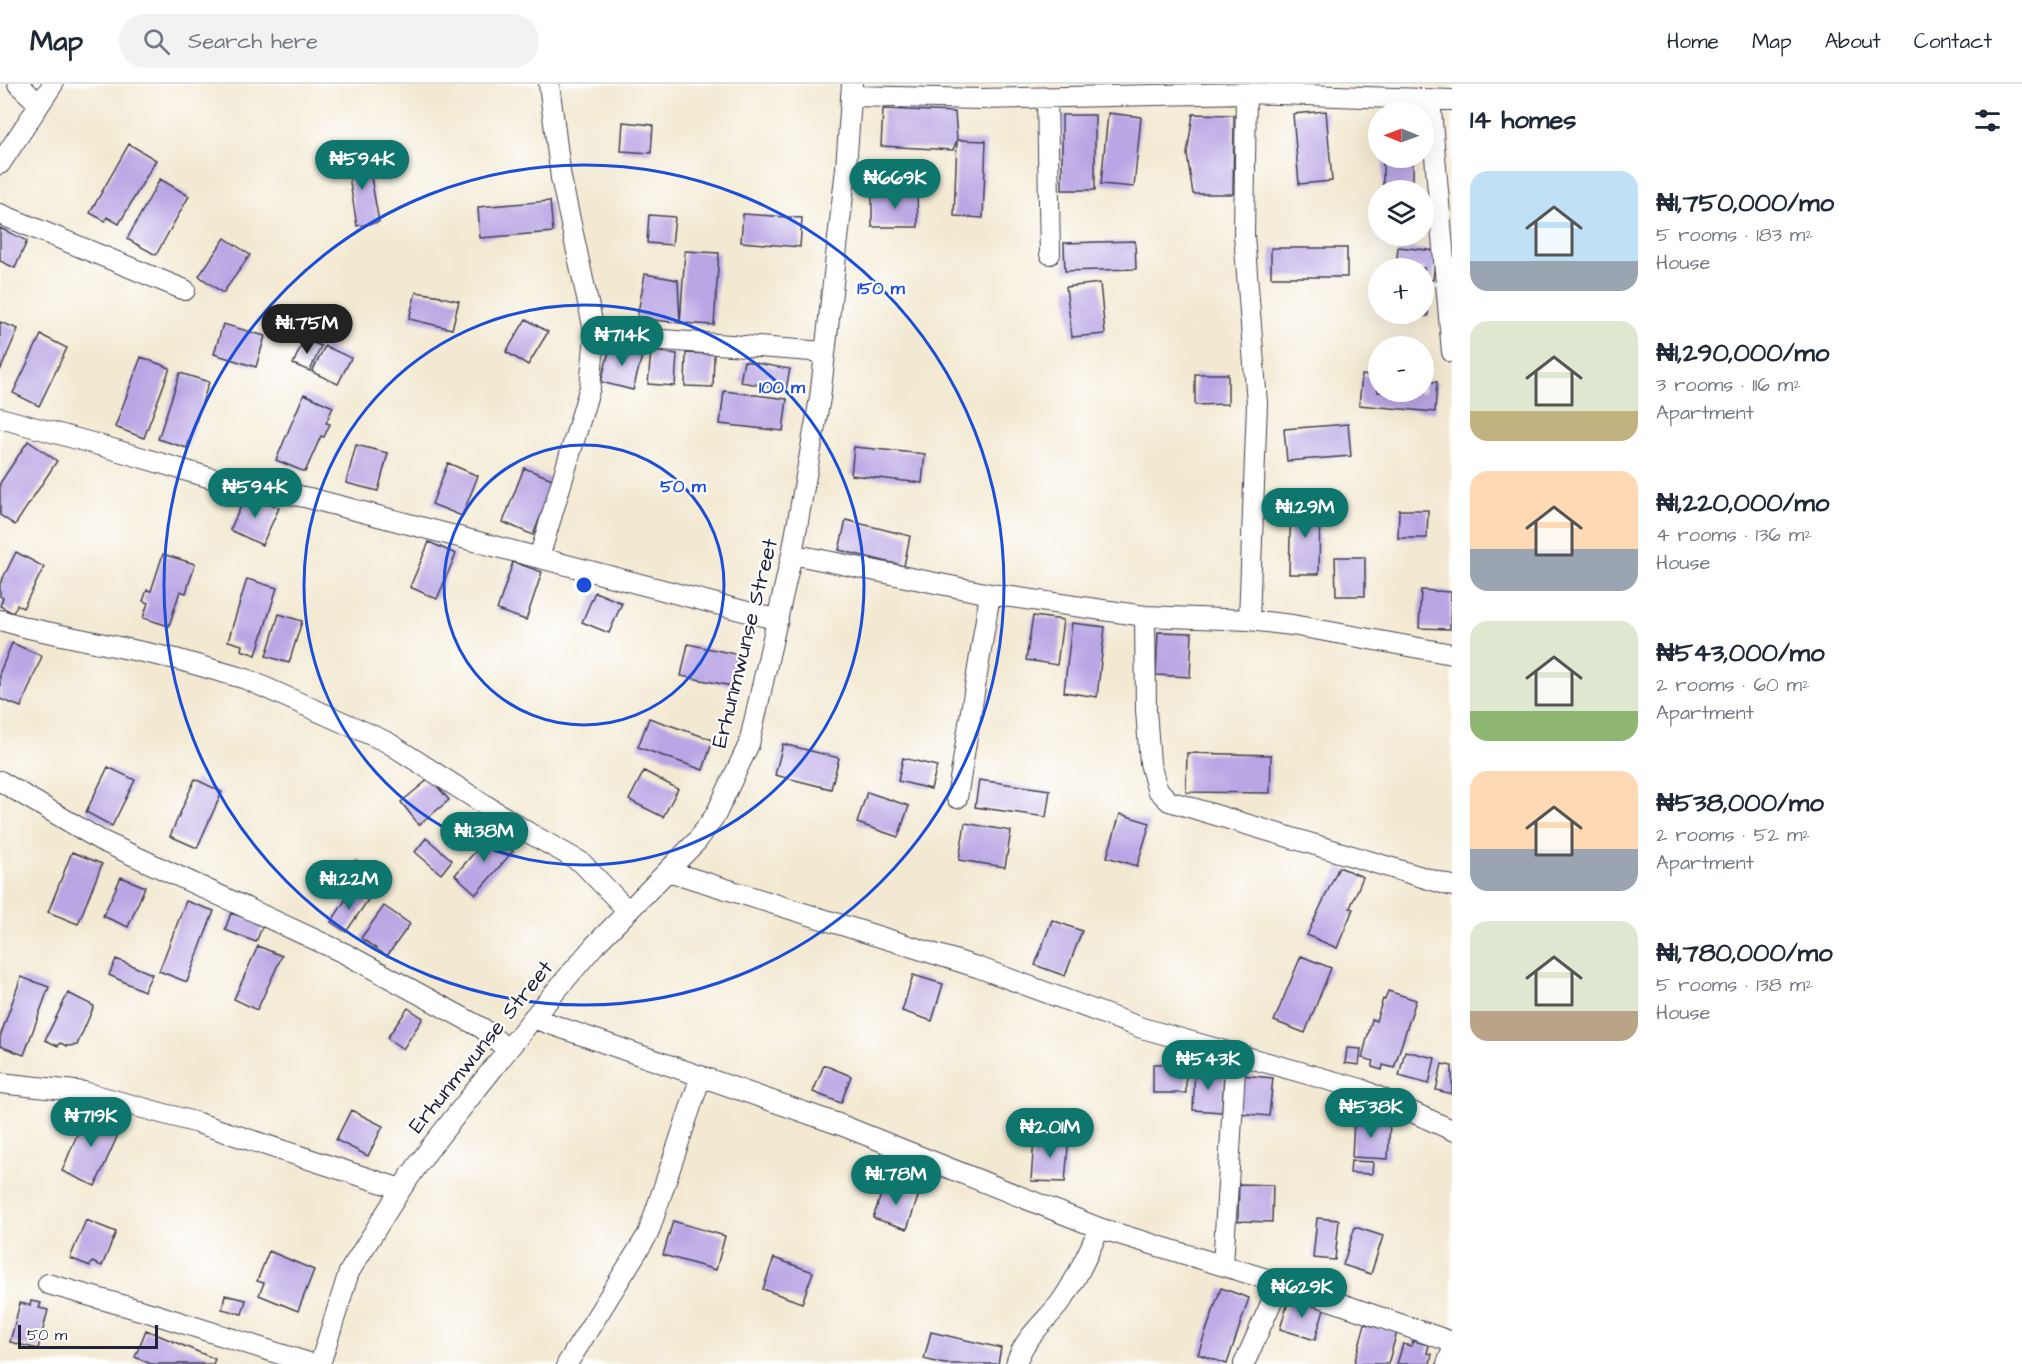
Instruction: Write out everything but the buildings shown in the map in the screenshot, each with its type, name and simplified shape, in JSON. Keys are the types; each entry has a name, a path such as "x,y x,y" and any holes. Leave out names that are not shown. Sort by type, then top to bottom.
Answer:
{"street":[{"path":"18,84 39,104"},
{"path":"0,164 53,84"},
{"path":"539,558 590,387 595,335 561,178 549,84"},
{"path":"851,90 981,99 1246,93 1441,96 1452,352"},
{"name":"Erhunmwunse Street","path":"320,1364 349,1272 401,1189 533,1017 594,946 697,841 716,814 749,744 792,554 820,398 846,168 851,90"},
{"path":"1246,93 1244,235 1257,403 1249,620"},
{"path":"1047,98 1050,254"},
{"path":"0,214 185,290"},
{"path":"595,335 825,352"},
{"path":"0,418 211,478 309,498 778,620"},
{"path":"792,554 990,594 1145,616 1249,620 1293,625 1452,654"},
{"path":"957,798 990,594"},
{"path":"1145,616 1146,710 1150,763 1157,789 1169,801 1452,886"},
{"path":"0,620 176,659 246,679 387,742 529,833 581,862 628,911"},
{"path":"0,781 100,840 344,953 482,1028 507,1049"},
{"path":"668,871 980,968 1142,1028 1360,1089 1452,1130"},
{"path":"533,1017 841,1125 1099,1228 1280,1283 1452,1342"},
{"path":"1223,1265 1236,1053"},
{"path":"567,1364 648,1234 701,1076"},
{"path":"0,1083 84,1092 198,1123 401,1189"},
{"path":"1016,1364 1018,1356 1031,1335 1061,1302 1090,1250 1099,1228"},
{"path":"1245,1364 1280,1283"},
{"path":"48,1284 154,1314 312,1364"},
{"path":"1447,1364 1452,1351"}]}
